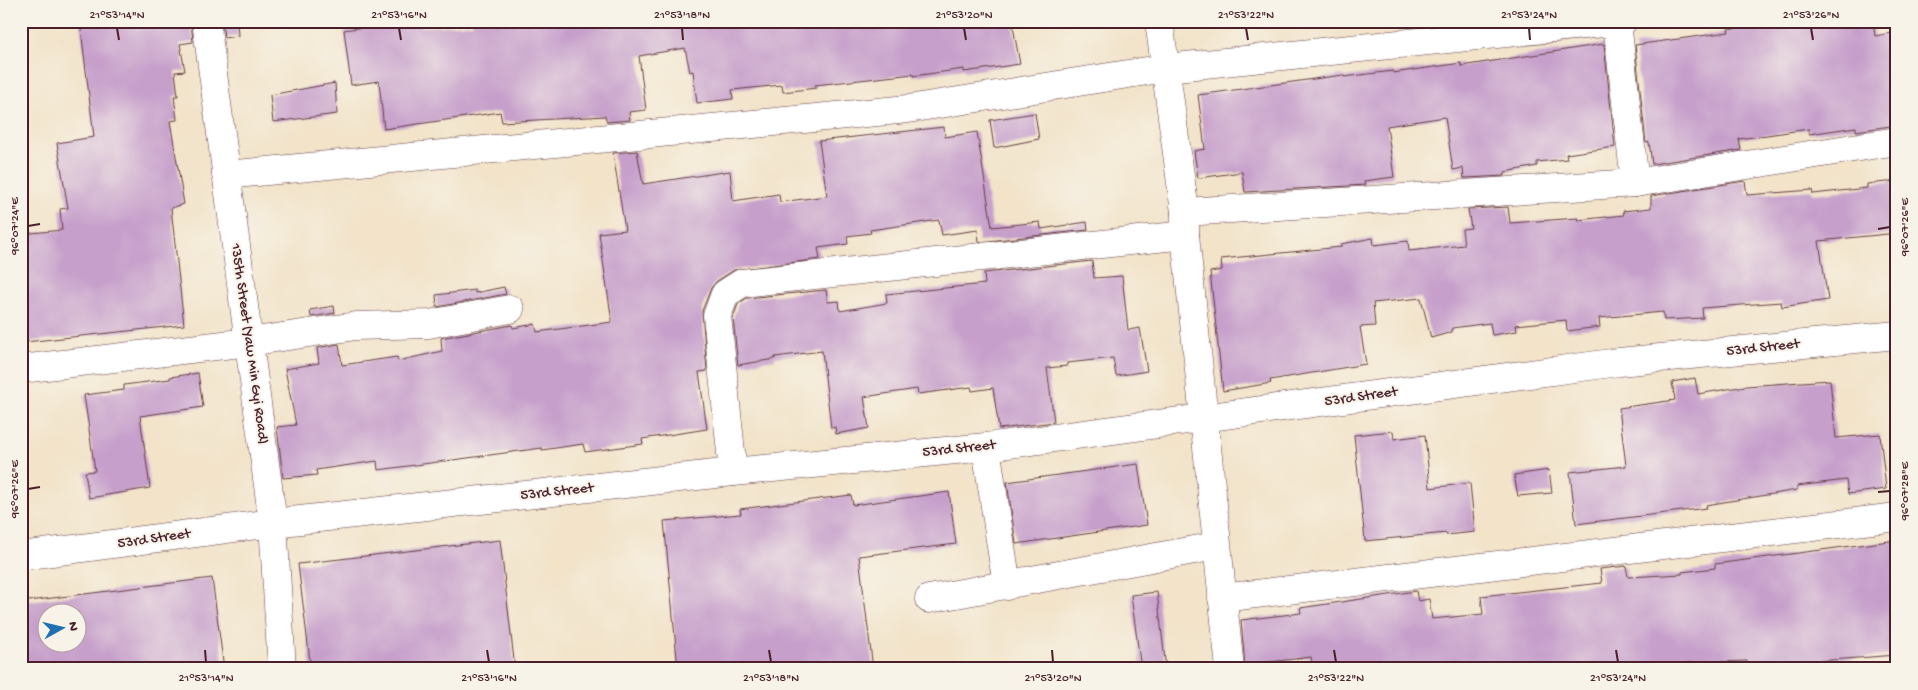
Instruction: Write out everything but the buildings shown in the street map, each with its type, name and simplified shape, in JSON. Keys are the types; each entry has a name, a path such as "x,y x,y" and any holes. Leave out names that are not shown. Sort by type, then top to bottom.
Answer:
{"street":[{"name":"135th Street (Yaw Min Gyi Road)","path":"206,21 273,523 282,669"},
{"path":"1160,21 1185,224 1216,546 1230,669"},
{"path":"226,175 908,109 1166,68 1623,21"},
{"path":"1617,22 1635,183"},
{"path":"733,472 717,316 725,294 742,282 1185,224 1635,183 1897,141"},
{"path":"21,369 249,342 356,326 429,324 510,309"},
{"name":"53rd Street","path":"21,556 273,523 733,472 986,447 1619,362 1897,335"},
{"path":"986,447 1006,586"},
{"path":"1222,598 1897,516"},
{"path":"929,599 1216,546"}]}
